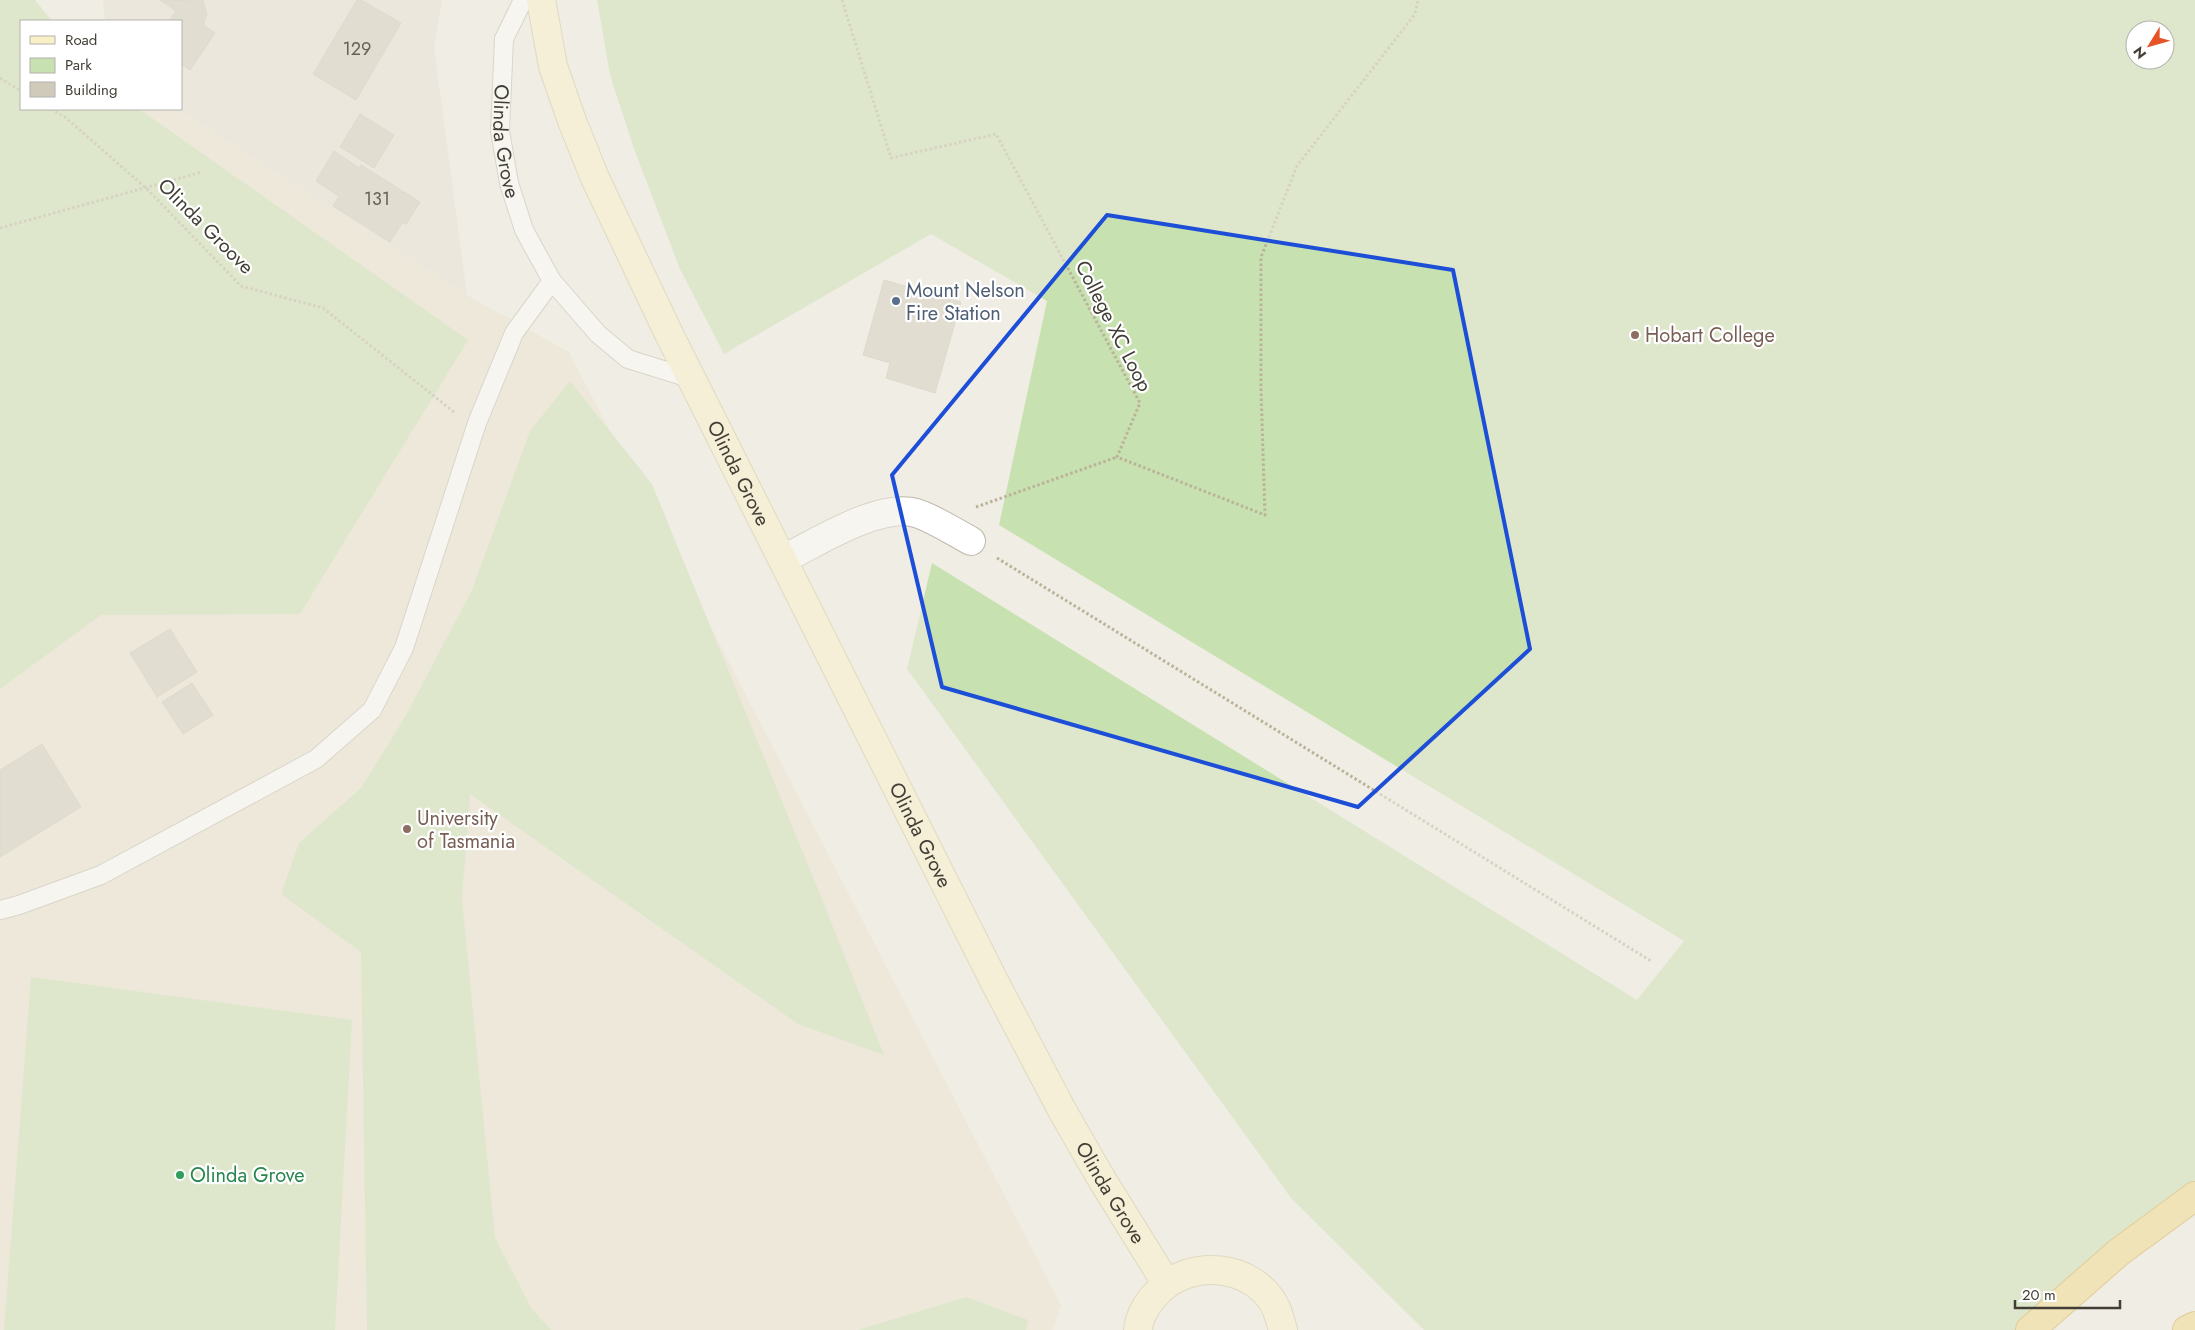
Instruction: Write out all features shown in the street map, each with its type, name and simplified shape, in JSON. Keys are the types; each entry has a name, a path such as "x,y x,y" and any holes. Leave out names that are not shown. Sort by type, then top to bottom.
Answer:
{"highway":[{"path":"2030,1330 2119,1252 2195,1196"},
{"path":"2187,1330 2195,1326"}],"main road":[{"name":"Olinda Grove","path":"541,0 553,66 572,121 600,187 692,379 990,973 1100,1178 1166,1283"},
{"path":"1138,1330 1138,1325 1149,1301 1166,1283 1189,1272 1214,1269 1238,1274 1259,1287 1275,1307 1284,1330"}],"street":[{"path":"783,559 882,513 898,510 935,522 971,542"}],"lane":[{"name":"Olinda Grove","path":"523,0 504,39 500,132 509,183 524,230 552,282 598,334 628,360 692,379"},
{"path":"0,910 101,875 316,759 372,710 404,648 477,423 514,333 552,282"}],"path":[{"name":"College XC Loop","path":"842,0 891,158 996,134 1140,403 1117,457"},
{"path":"935,522 1117,457 1265,514 1261,390 1261,257 1297,166 1414,14 1418,0"},
{"path":"0,78 20,90"},
{"name":"Olinda Groove","path":"53,110 65,117 146,188 241,286 323,308 449,410 477,423"},
{"path":"0,228 202,172"},
{"path":"971,542 1651,961"}],"highlighted area":[{"path":"1107,215 1453,270 1530,649 1358,807 942,687 892,475"}],"shaded area":[{"name":"University of Tasmania","path":"0,0 5,0 20,20 20,110 179,110 467,295 569,352 1061,1305 1053,1330 0,1330"},
{"path":"103,0 442,0 434,47 467,295 179,110 182,110 182,20 105,20"}],"green space":[{"path":"0,0 35,0 51,20 20,20 20,110 140,110 468,340 300,614 101,615 0,689"},
{"path":"597,0 2195,0 2195,1196 2030,1330 1424,1330 1291,1198 907,669 932,563 1637,1000 1684,941 999,525 1047,301 931,234 724,354 680,269 634,149 610,75"},
{"path":"570,381 652,484 884,1055 798,1024 470,794 462,899 495,1238 531,1308 551,1330 367,1330 361,952 281,894 299,843 361,788 405,717 472,590 530,431"},
{"name":"Olinda Grove","path":"31,977 352,1020 335,1330 4,1330"},
{"path":"966,1297 1028,1320 1026,1330 858,1330"}],"building":[{"path":"160,0 203,1 207,14 203,25 215,33 190,70 182,65 182,20 170,20 176,11"},
{"path":"357,0 361,0 401,23 356,100 313,74"},
{"path":"360,114 394,135 374,168 340,147"},
{"path":"334,151 359,168 361,165 420,202 406,224 402,223 390,242 333,206 339,196 316,181"},
{"path":"884,280 961,302 935,393 886,378 890,363 863,355"},
{"path":"170,629 197,672 157,697 130,653"},
{"path":"192,683 213,715 183,734 162,702"},
{"path":"42,744 81,807 0,857 0,770"}],"place":[{"name":"Mount Nelson Fire Station","path":"896,301"},
{"name":"Hobart College","path":"1635,335"},
{"name":"University of Tasmania","path":"407,829"},
{"name":"Olinda Grove","path":"180,1175"}]}
